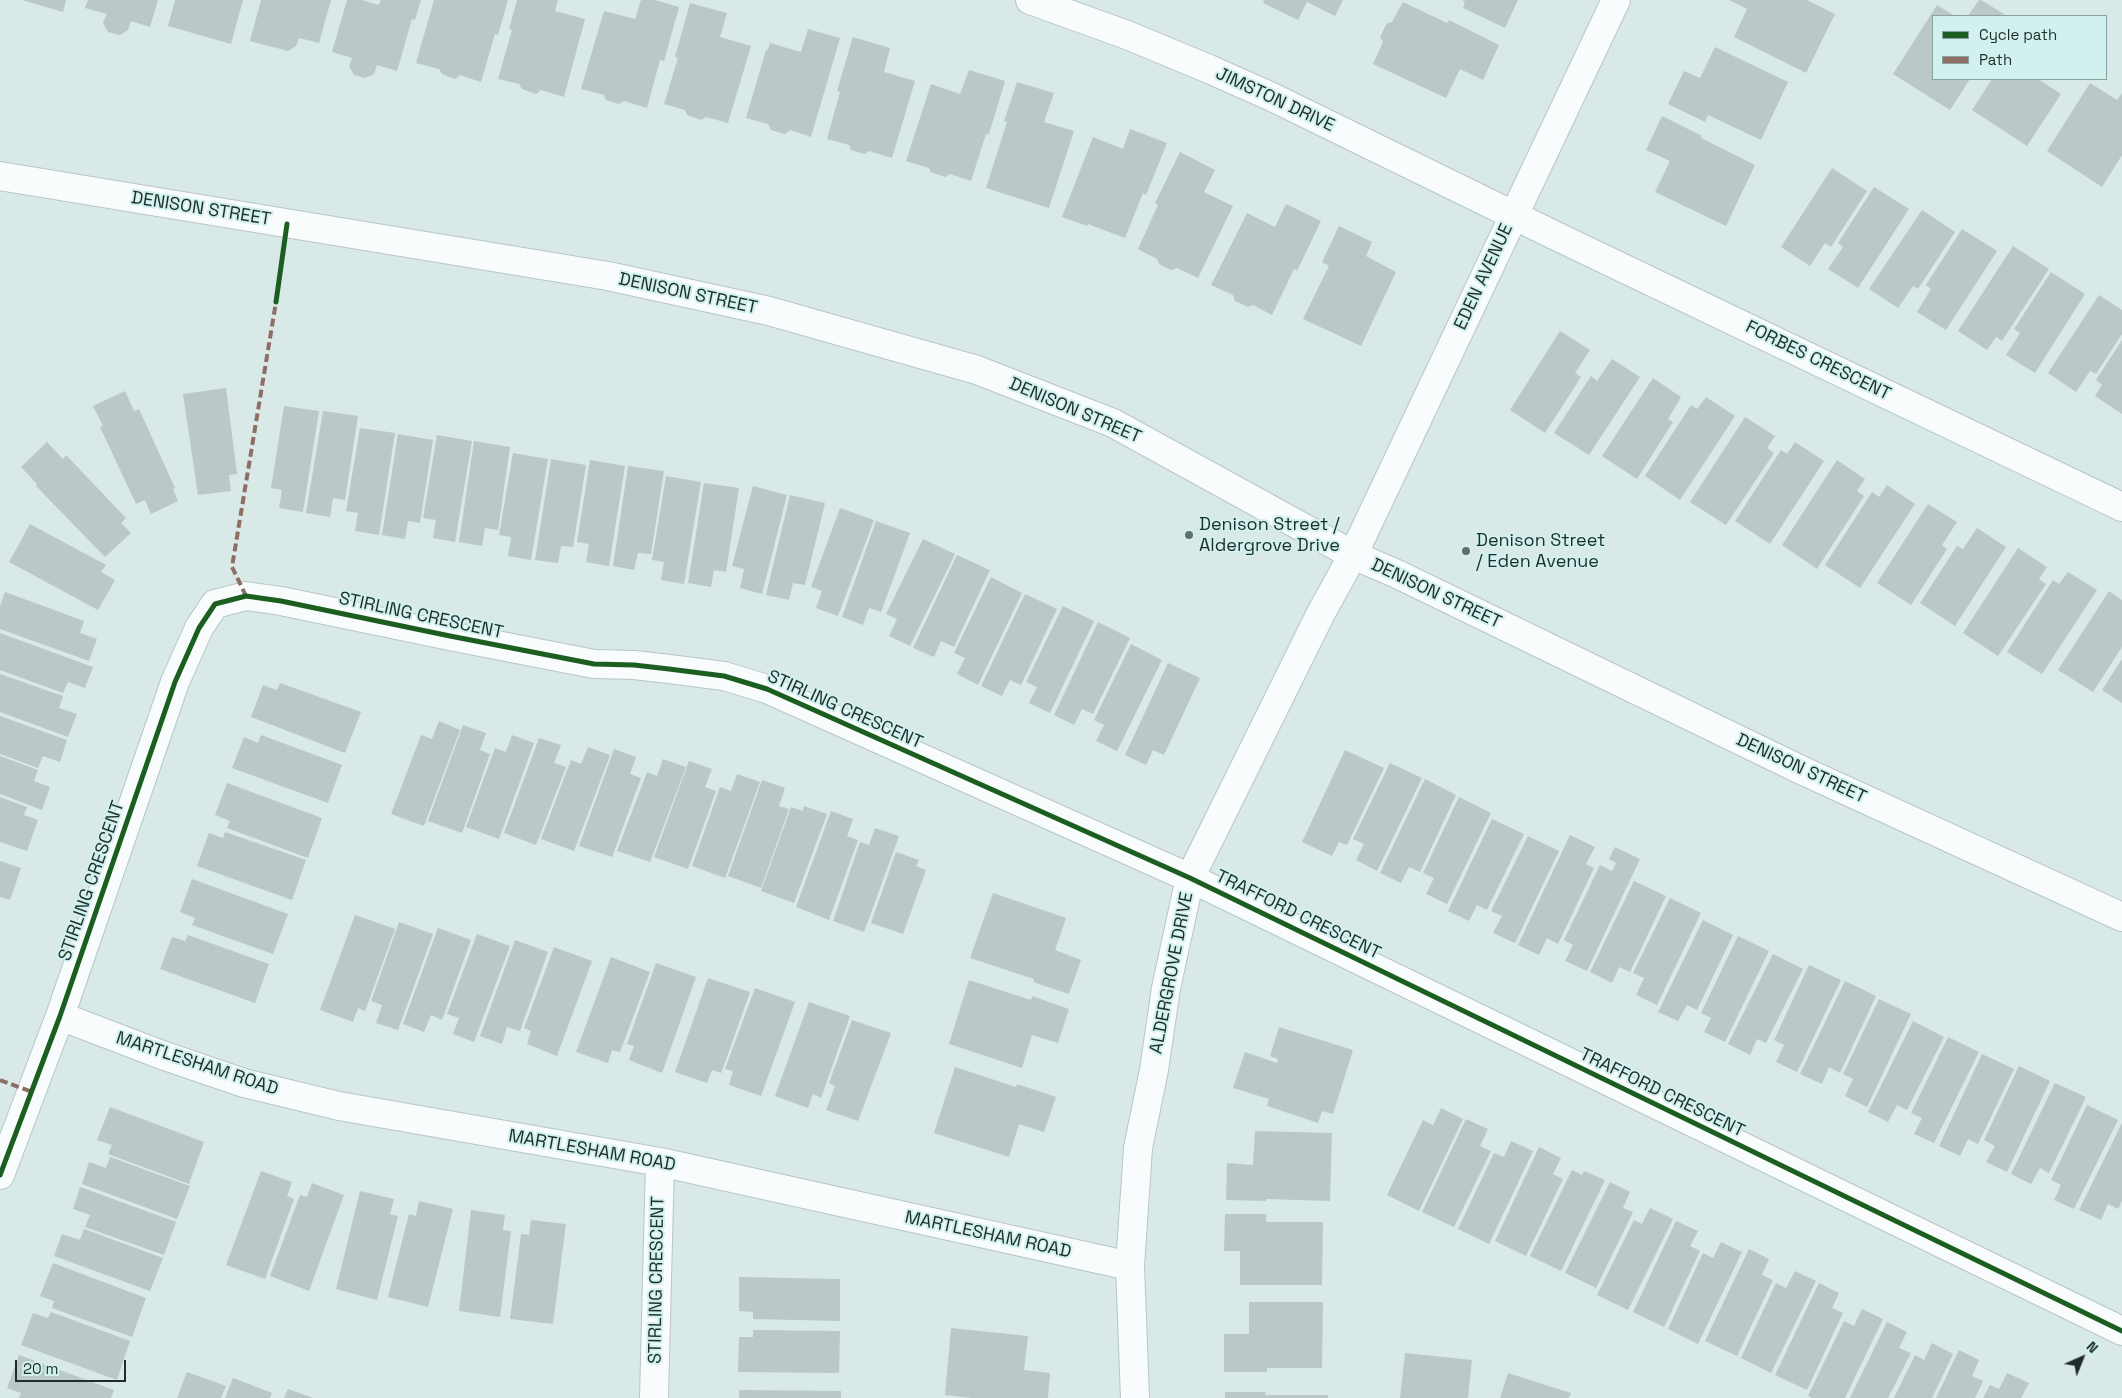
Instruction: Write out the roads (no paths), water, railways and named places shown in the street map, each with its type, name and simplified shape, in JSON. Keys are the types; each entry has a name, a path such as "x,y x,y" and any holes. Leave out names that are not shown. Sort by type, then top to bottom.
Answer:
{"street":[{"name":"JIMSTON DRIVE","path":"1030,0 1127,35 1209,69 1513,216"},
{"name":"EDEN AVENUE","path":"1353,555 1616,0"},
{"name":"DENISON STREET","path":"0,176 608,276 770,311 977,370 1113,423 1353,555 1397,574 1799,770 2122,917"},
{"name":"FORBES CRESCENT","path":"1513,216 2122,507"},
{"name":"ALDERGROVE DRIVE","path":"1135,1398 1130,1266 1138,1148 1154,1070 1166,988 1190,878 1321,612 1353,555"},
{"name":"STIRLING CRESCENT","path":"0,1175 60,1016 175,682 199,628 215,604 246,596 281,601 594,664 634,664 696,672 724,676 767,688 1190,878"},
{"name":"TRAFFORD CRESCENT","path":"1190,878 2122,1331"},
{"name":"MARTLESHAM ROAD","path":"60,1016 162,1055 244,1083 338,1106 660,1162 1130,1266"},
{"name":"STIRLING CRESCENT","path":"654,1398 660,1162"}],"place":[{"name":"Denison Street / Aldergrove Drive","path":"1189,535"},
{"name":"Denison Street / Eden Avenue","path":"1466,551"}]}
